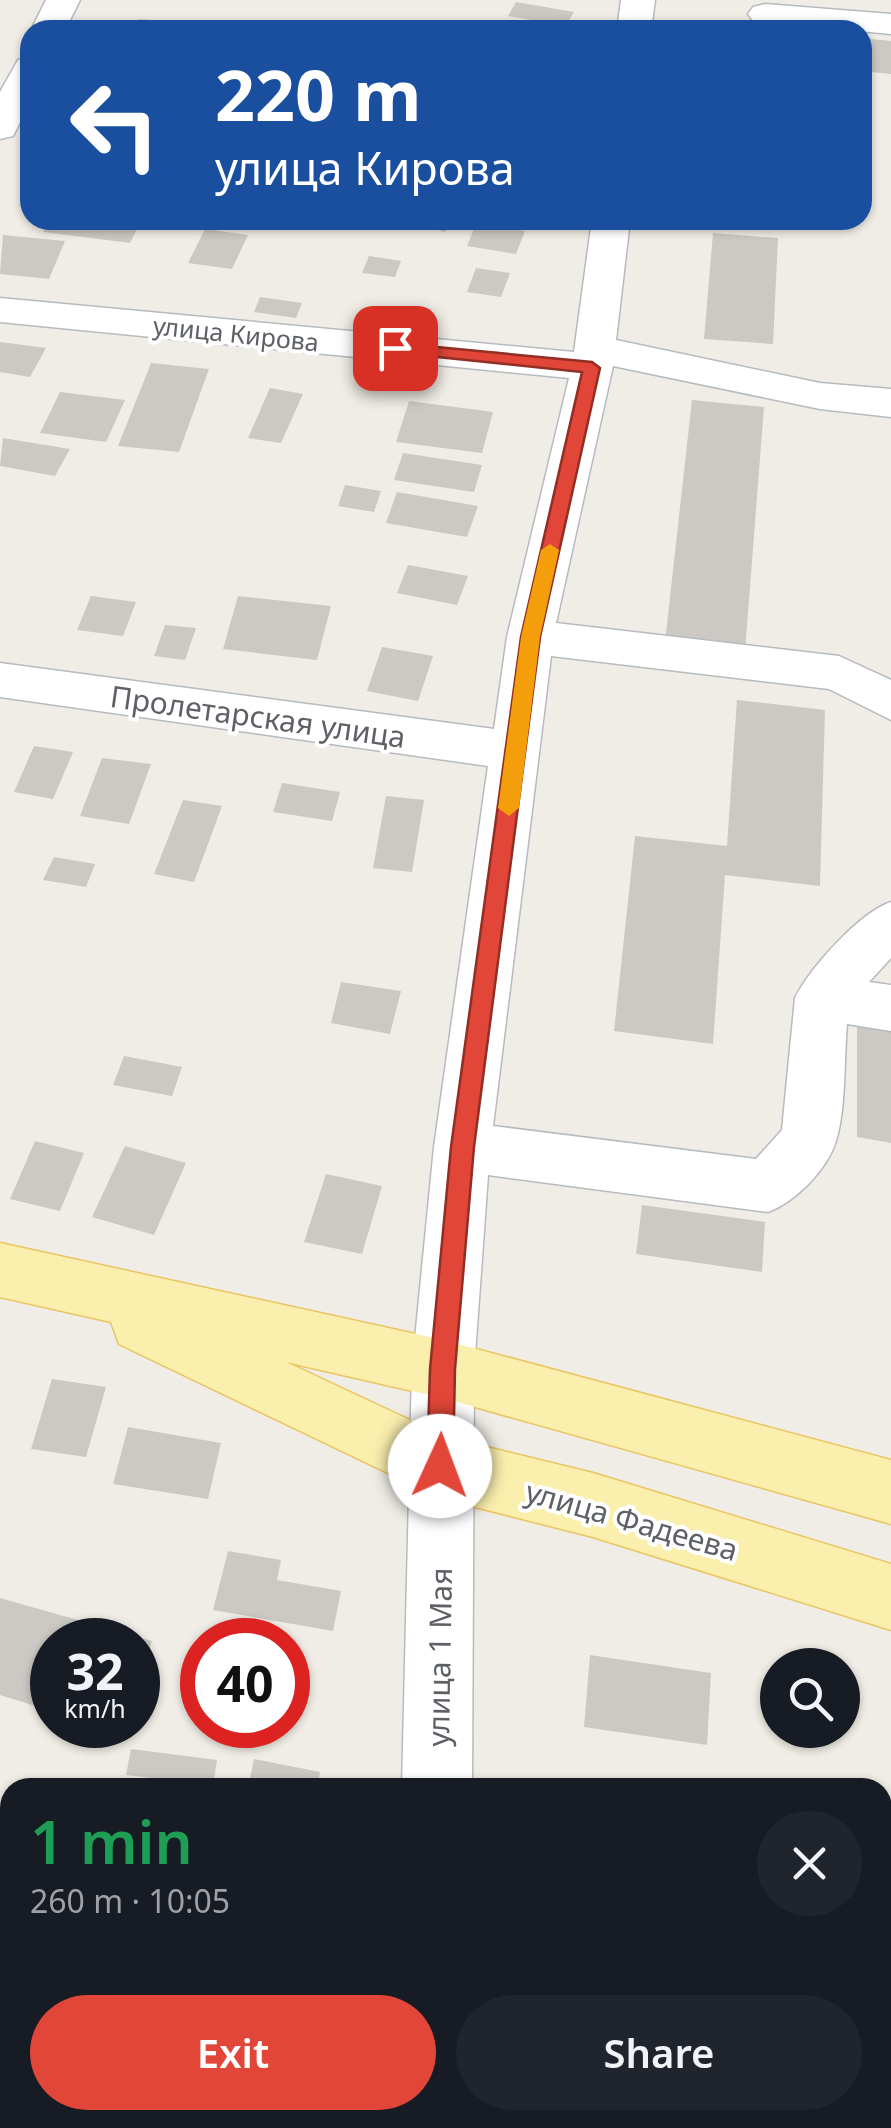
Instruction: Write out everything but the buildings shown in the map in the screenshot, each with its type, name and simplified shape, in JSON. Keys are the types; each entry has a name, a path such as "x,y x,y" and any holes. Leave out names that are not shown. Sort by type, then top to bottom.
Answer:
{"main road":[{"name":"улица Фадеева","path":"25,1276 442,1369 891,1492"},
{"name":"улица Фадеева","path":"25,1276 440,1466 593,1505 891,1597"}],"street":[{"path":"765,14 841,20"},
{"path":"0,128 20,87"},
{"name":"улица 1 Мая","path":"437,1778 442,1369 462,1147 530,637 594,358 610,230"},
{"name":"улица Кирова","path":"0,310 594,358 820,396 891,403"},
{"path":"530,637 839,673 891,702"},
{"name":"Пролетарская улица","path":"0,680 516,751"},
{"path":"462,1147 768,1186 808,1138 822,998 891,923"},
{"path":"822,998 891,1008"}],"slow traffic":[{"path":"509,808 530,637 550,550"}],"route":[{"path":"395,348 592,368 530,637 462,1147 442,1369 440,1466"}]}
